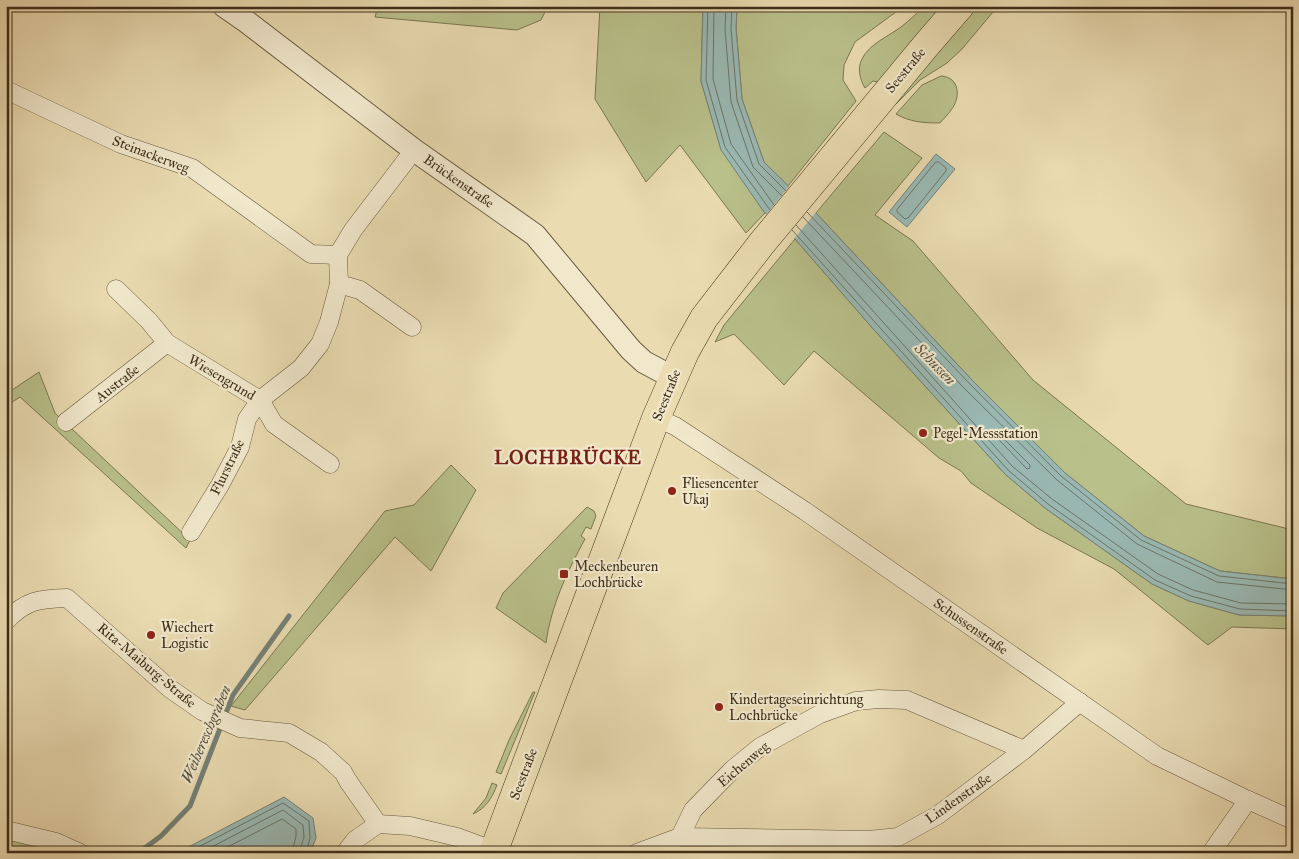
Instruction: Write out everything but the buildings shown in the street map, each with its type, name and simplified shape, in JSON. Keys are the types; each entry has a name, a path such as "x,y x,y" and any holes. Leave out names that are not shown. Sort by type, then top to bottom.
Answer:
{"main road":[{"name":"Seestraße","path":"495,852 656,418 672,378 698,327 728,285 762,243 960,6"}],"street":[{"name":"Brückenstraße","path":"224,6 414,150 534,235 631,350 644,362 672,378"},
{"name":"Steinackerweg","path":"6,90 122,144 192,168 311,254 338,255"},
{"path":"338,255 353,230 414,150"},
{"name":"Wiesengrund","path":"116,289 149,321 167,343 260,400 300,368 320,344 329,322 339,284 338,255"},
{"path":"339,284 360,290 412,327"},
{"name":"Austraße","path":"66,422 167,343"},
{"path":"260,400 274,424 330,464"},
{"name":"Flurstraße","path":"191,532 236,455 247,420 260,400"},
{"name":"Schussenstraße","path":"656,418 675,426 805,511 1157,756 1293,820"},
{"name":"Rita-Maiburg-Straße","path":"6,621 17,610 40,599 67,598 169,688 202,711 240,728 289,733 321,752 343,772 378,824"},
{"name":"Eichenweg","path":"680,837 693,810 733,769 760,747 820,714 856,701 879,699 907,700 1024,750"},
{"name":"Lindenstraße","path":"636,853 680,837 872,847 898,837 938,815 1024,750 1080,702"},
{"path":"1211,853 1248,800"},
{"path":"345,853 355,840 378,824 410,826 457,837 495,852"},
{"path":"6,830 56,842 80,853"}],"green space":[{"path":"378,6 548,6 541,20 517,30 375,17"},
{"path":"600,6 703,6 701,81 721,149 765,213 746,233 680,145 646,182 595,99"},
{"path":"737,6 904,6 855,42 844,65 843,80 856,101 788,186 764,162 742,99 736,27"},
{"path":"925,6 945,6 878,82 873,81 865,88 859,70 860,63 865,54"},
{"path":"975,6 998,6 962,49 947,63 920,80 896,104 893,101"},
{"path":"941,76 952,80 957,89 957,94 954,105 940,123 917,122 896,114 922,85"},
{"path":"884,132 922,158 875,215 913,241 1033,380 1186,504 1293,530 1293,579 1220,571 1144,536 1065,473 971,379 816,213"},
{"path":"795,239 875,331 1005,474 1045,508 1152,584 1189,601 1239,615 1293,616 1293,629 1232,627 1208,645 1114,569 1037,528 971,483 961,471 939,458 814,351 784,385 734,334 715,342 724,325"},
{"path":"39,372 55,413 190,540 186,548 20,397 6,406 6,394"},
{"path":"451,465 476,490 431,571 395,537 245,710 231,706 385,511 414,505"},
{"path":"587,507 594,511 596,516 591,529 586,527 581,536 585,539 561,590 548,629 546,643 496,608 503,593"},
{"path":"533,692 535,692 501,774 496,772 509,740"},
{"path":"492,783 497,785 491,798 482,809 473,814 486,798"},
{"path":"6,839 38,846 52,853 6,853"}],"water":[{"name":"Schussen","path":"703,6 737,6 736,28 742,99 764,162 816,213 971,379 1065,473 1144,536 1220,571 1293,579 1293,616 1239,615 1189,601 1152,584 1045,508 1005,474 875,331 795,239 764,212 721,150 701,81"},
{"path":"936,154 955,169 907,227 889,212"},
{"path":"284,797 313,818 316,838 310,853 177,853"}],"pier":[{"path":"790,185 817,211 793,240 765,216"}],"waterway":[{"name":"Weihereschgraben","path":"138,853 161,836 190,806 233,695 289,616"}],"place":[{"name":"Pegel-Messstation","path":"923,433"},
{"name":"Fliesencenter Ukaj","path":"672,491"},
{"name":"Meckenbeuren Lochbrücke","path":"564,574"},
{"name":"Wiechert Logistic","path":"151,635"},
{"name":"Kindertageseinrichtung Lochbrücke","path":"719,707"}],"district":[{"name":"LOCHBRÜCKE","path":"568,457"}]}
